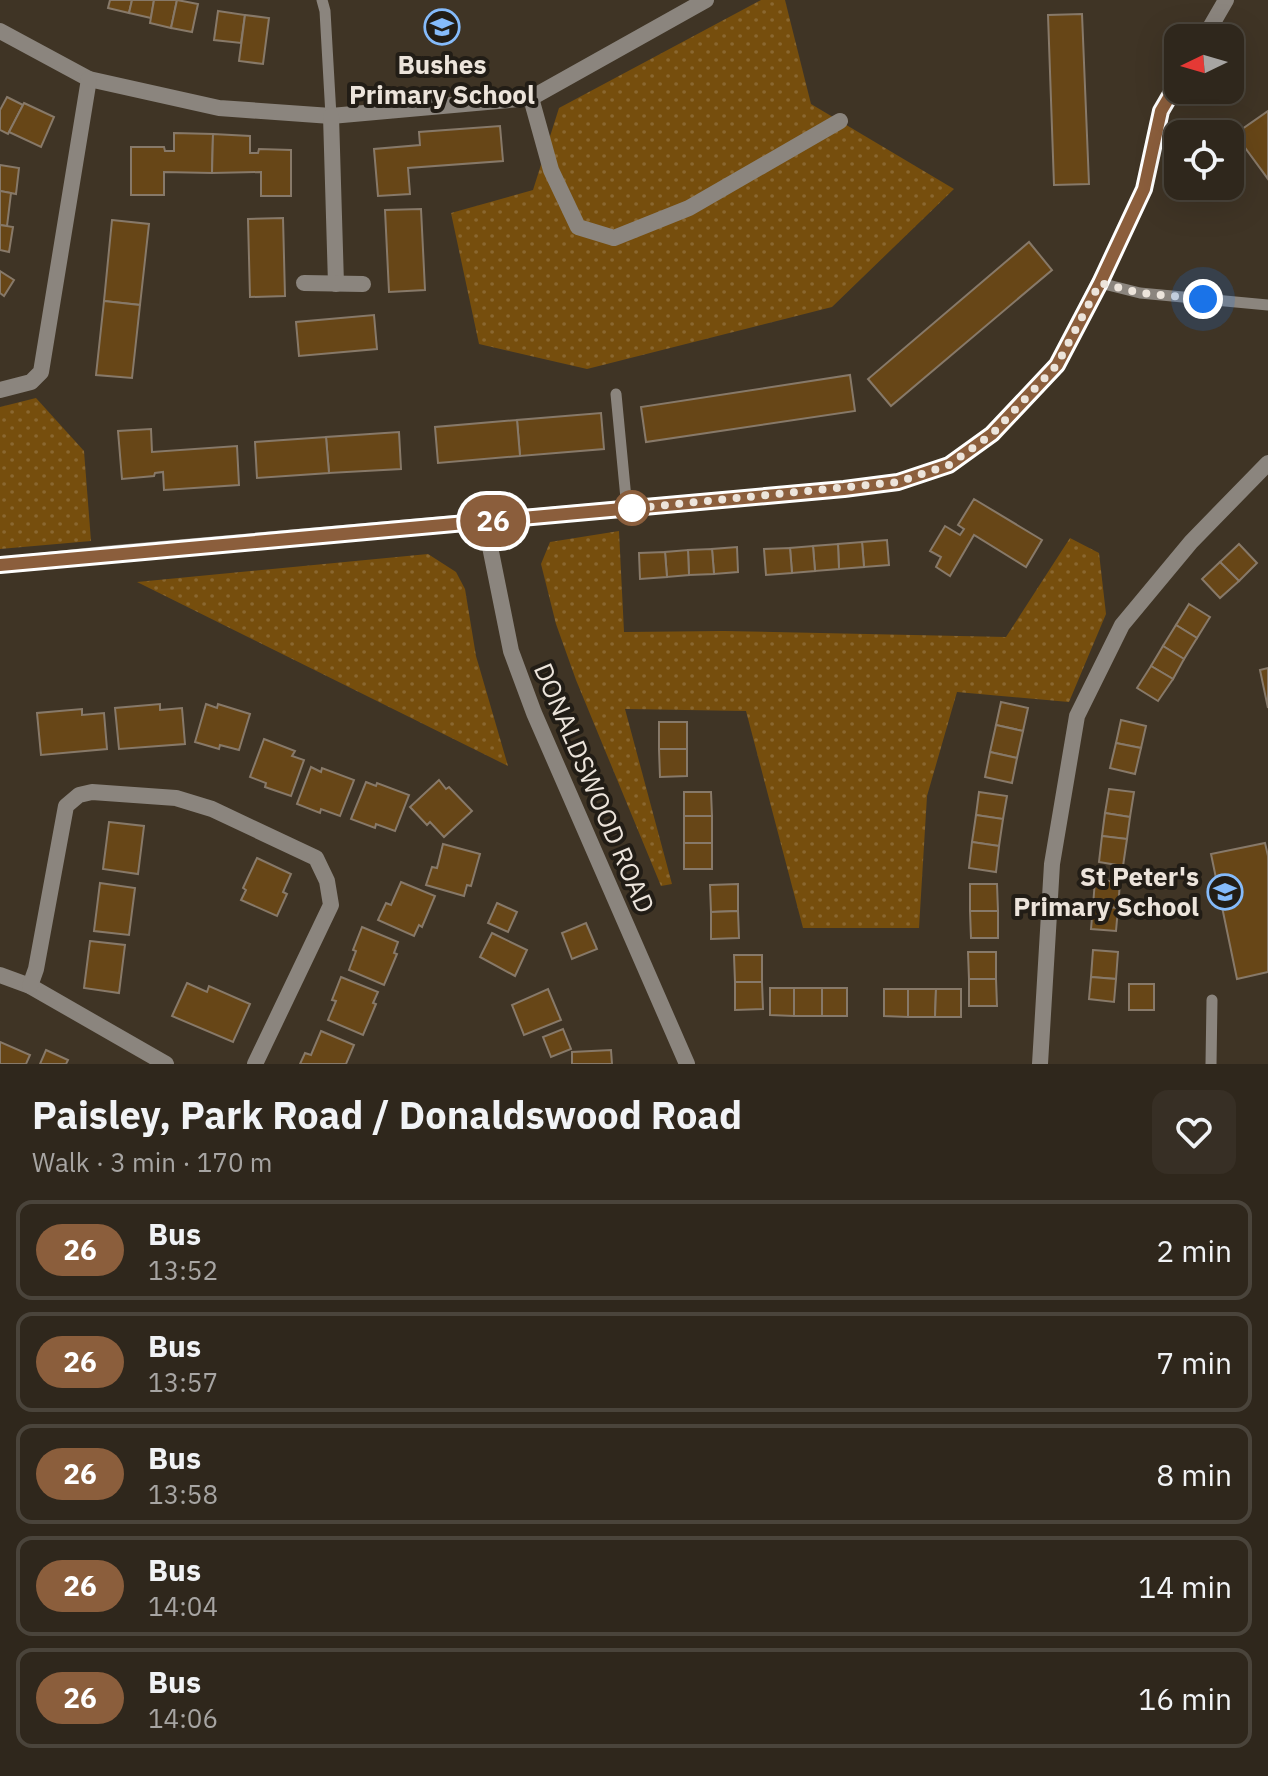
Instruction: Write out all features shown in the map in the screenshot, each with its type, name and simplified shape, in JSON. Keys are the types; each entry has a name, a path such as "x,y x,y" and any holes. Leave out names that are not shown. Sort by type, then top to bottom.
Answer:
{"street":[{"path":"0,31 89,79 219,108 331,116 531,98 706,0"},
{"path":"1212,24 1226,0"},
{"path":"0,390 31,382 41,372 89,79"},
{"path":"531,98 551,170 578,227 614,238 689,208 840,121"},
{"path":"0,565 898,482 949,465 992,434 1057,365 1144,189 1165,104"},
{"path":"331,116 336,284"},
{"path":"304,283 363,284"},
{"path":"1040,1064 1052,864 1077,716 1122,625 1191,542 1268,463"},
{"name":"DONALDSWOOD ROAD","path":"485,522 511,651 534,713 687,1064"},
{"path":"30,986 36,969 66,806 79,795 92,792 176,798 212,809 316,858 327,881 331,905 255,1064"},
{"path":"0,975 30,986 166,1064"}],"lane":[{"path":"322,0 331,116"},
{"path":"1100,283 1140,293 1268,305"},
{"path":"616,394 627,509"},
{"path":"1211,1064 1212,1000"}],"shaded area":[{"path":"761,0 785,0 811,104 954,189 832,307 587,369 479,344 451,213 533,190 559,108"},
{"path":"36,398 84,451 91,541 0,549 0,407"},
{"path":"619,531 624,632 1006,637 1070,538 1099,553 1106,614 1069,702 957,692 927,796 919,928 803,928 746,711 625,709 672,884 661,886 576,680 556,624 541,564 550,542"},
{"path":"428,554 456,572 465,589 476,656 508,766 137,582"}],"building":[{"path":"110,0 132,0 129,13 108,8"},
{"path":"132,0 154,0 151,18 129,13"},
{"path":"154,0 177,0 171,28 150,23"},
{"path":"177,0 198,4 192,32 171,28"},
{"path":"218,11 245,15 241,43 214,40"},
{"path":"1082,14 1089,184 1054,185 1048,15"},
{"path":"245,15 269,18 263,64 239,61"},
{"path":"7,97 23,105 8,134 0,130 0,110"},
{"path":"24,103 54,117 41,147 9,132"},
{"path":"1268,111 1268,179 1244,146 1244,128"},
{"path":"500,126 503,161 408,168 410,194 378,196 374,149 420,145 419,132"},
{"path":"174,133 213,134 212,173 164,172 164,195 131,195 131,147 164,147 165,151 174,151"},
{"path":"213,134 250,136 250,153 258,153 259,149 291,150 291,196 261,196 261,172 212,173"},
{"path":"0,165 19,168 16,194 0,191"},
{"path":"0,191 11,193 7,226 0,225"},
{"path":"421,209 425,290 389,292 385,210"},
{"path":"283,218 285,296 250,297 248,219"},
{"path":"112,220 149,224 140,305 104,301"},
{"path":"0,225 13,227 9,252 0,250"},
{"path":"1029,242 1052,270 891,406 868,379"},
{"path":"0,271 14,280 4,296 0,293"},
{"path":"104,301 140,305 132,378 96,375"},
{"path":"374,315 377,349 299,356 296,322"},
{"path":"850,375 855,411 646,442 641,407"},
{"path":"601,413 604,449 520,456 517,420"},
{"path":"517,420 520,456 438,463 435,427"},
{"path":"151,429 152,452 237,446 239,485 164,490 163,472 154,476 122,479 118,431"},
{"path":"399,432 401,469 329,473 326,437"},
{"path":"326,437 329,473 257,478 255,442"},
{"path":"974,499 1042,540 1026,567 974,535 950,576 936,567 941,557 930,551 945,526 960,535 964,529 958,525"},
{"path":"887,540 889,565 864,567 862,542"},
{"path":"862,542 864,567 839,569 838,544"},
{"path":"838,544 839,569 815,571 813,546"},
{"path":"1239,544 1257,563 1239,581 1220,562"},
{"path":"813,546 815,571 792,573 790,548"},
{"path":"737,547 738,572 714,574 712,549"},
{"path":"790,548 792,573 766,575 764,549"},
{"path":"712,549 714,574 689,575 688,550"},
{"path":"688,550 689,575 667,577 665,552"},
{"path":"665,552 667,577 640,579 639,553"},
{"path":"1220,562 1239,581 1220,598 1202,579"},
{"path":"1189,604 1210,617 1197,638 1176,625"},
{"path":"1176,625 1197,638 1184,659 1163,646"},
{"path":"1163,646 1184,659 1173,679 1151,666"},
{"path":"1151,666 1173,679 1158,701 1137,688"},
{"path":"1268,668 1268,708 1260,670"},
{"path":"1001,702 1028,708 1023,731 996,725"},
{"path":"160,704 160,710 182,708 185,744 119,749 115,708"},
{"path":"206,704 217,708 218,704 250,714 239,750 220,745 219,749 195,742"},
{"path":"82,709 82,715 104,713 107,749 41,755 37,713"},
{"path":"1121,720 1146,726 1141,748 1116,743"},
{"path":"659,722 687,722 687,749 659,749"},
{"path":"996,725 1023,731 1017,758 990,752"},
{"path":"264,739 295,751 292,756 304,760 291,796 265,787 266,783 250,777"},
{"path":"1116,743 1141,748 1135,774 1110,768"},
{"path":"659,749 687,749 687,776 660,777"},
{"path":"990,752 1017,758 1012,783 985,777"},
{"path":"311,767 354,780 340,816 321,809 320,813 297,804"},
{"path":"439,780 472,811 444,837 410,807"},
{"path":"366,782 409,795 395,831 351,819"},
{"path":"1109,789 1134,792 1130,817 1105,813"},
{"path":"684,792 711,792 712,816 684,816"},
{"path":"979,792 1007,796 1003,819 976,815"},
{"path":"1105,813 1130,817 1127,839 1102,836"},
{"path":"976,815 1003,819 999,846 972,842"},
{"path":"684,816 712,816 712,843 684,843"},
{"path":"109,822 144,826 138,874 103,869"},
{"path":"1102,836 1127,839 1123,866 1099,862"},
{"path":"972,842 999,846 996,872 969,868"},
{"path":"684,843 712,843 712,869 684,869"},
{"path":"1265,843 1268,856 1268,972 1237,979 1211,854"},
{"path":"443,844 480,854 471,886 467,885 464,896 426,885 432,867 437,868"},
{"path":"257,858 291,874 283,892 287,894 277,916 241,900 246,890 243,888"},
{"path":"1095,880 1120,882 1118,908 1093,906"},
{"path":"401,882 435,896 422,927 419,925 414,936 378,920 386,903 391,905"},
{"path":"100,883 135,888 129,935 94,931"},
{"path":"738,884 738,911 711,912 710,885"},
{"path":"970,884 997,884 998,911 970,911"},
{"path":"497,903 517,912 508,932 488,923"},
{"path":"1093,906 1118,908 1116,931 1091,929"},
{"path":"738,911 739,938 711,939 711,912"},
{"path":"970,911 998,911 998,938 971,938"},
{"path":"586,923 597,949 572,959 562,933"},
{"path":"362,927 398,942 394,953 397,954 384,985 349,970"},
{"path":"492,933 527,950 515,976 480,957"},
{"path":"90,941 125,945 119,993 84,988"},
{"path":"1093,950 1118,952 1116,979 1091,977"},
{"path":"968,952 996,952 996,979 969,979"},
{"path":"734,955 762,955 762,982 735,982"},
{"path":"341,977 378,992 363,1035 328,1020"},
{"path":"1091,977 1116,979 1114,1002 1089,999"},
{"path":"969,979 996,979 997,1006 969,1006"},
{"path":"735,982 762,982 763,1009 735,1010"},
{"path":"187,983 207,992 209,986 250,1004 233,1042 172,1016"},
{"path":"1129,984 1154,984 1154,1010 1129,1010"},
{"path":"770,988 794,988 794,1016 770,1015"},
{"path":"794,988 822,988 822,1016 794,1016"},
{"path":"822,988 847,988 847,1016 822,1016"},
{"path":"548,989 561,1020 524,1035 512,1005"},
{"path":"884,989 908,989 908,1017 884,1016"},
{"path":"908,989 936,989 935,1017 908,1017"},
{"path":"936,989 961,989 961,1017 935,1017"},
{"path":"563,1029 571,1049 551,1057 543,1037"},
{"path":"321,1031 354,1045 346,1064 300,1064 305,1053 311,1055"},
{"path":"0,1042 30,1055 26,1064 0,1064"},
{"path":"46,1050 68,1060 66,1064 40,1064"},
{"path":"611,1050 612,1064 572,1064 572,1052"}],"bus line":[{"name":"26","path":"0,565 844,489 898,482 949,465 992,434 1057,365 1144,189 1165,104"}],"place":[{"name":"Bushes Primary School","path":"442,27"},
{"name":"St Peter's Primary School","path":"1225,892"}],"route":[{"path":"632,508 627,509 898,482 949,465 992,434 1057,365 1100,283 1140,293 1203,299"}]}
